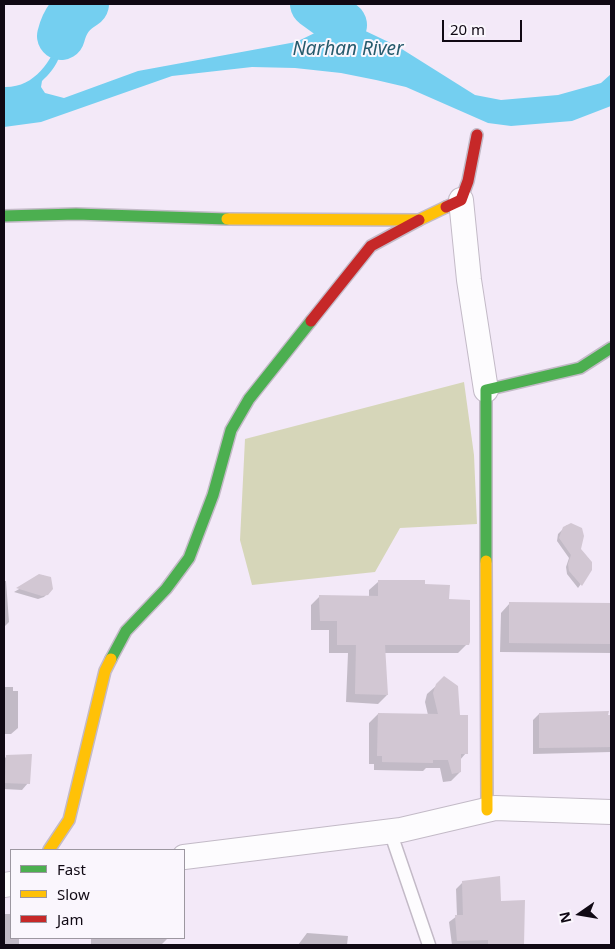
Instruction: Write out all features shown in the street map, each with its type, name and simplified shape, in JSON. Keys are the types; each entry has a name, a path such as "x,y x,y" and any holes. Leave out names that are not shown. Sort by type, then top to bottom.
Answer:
{"street":[{"path":"476,135 468,181 461,200 469,280 486,390 487,810"},
{"path":"49,849 69,820 105,671 126,631 166,589 189,558 213,495 231,430 249,399 371,246 461,200"},
{"path":"4,216 76,214 241,220 419,220"},
{"path":"486,390 580,368 611,348"},
{"path":"185,857 390,831 495,808 611,812"}],"lane":[{"path":"390,831 429,945"}],"green space":[{"path":"464,382 474,455 477,524 400,528 375,572 252,585 240,540 245,439"}],"water":[{"name":"Narhan River","path":"343,25 357,27 397,46 475,95 501,100 558,95 601,83 611,74 611,106 572,121 511,126 488,123 406,87 376,80 341,73 295,68 252,67 172,76 41,122 4,127 4,87 25,83 33,78 47,63 61,36 60,56 42,81 41,87 45,93 64,98 138,71 296,42 321,30"}],"building":[{"path":"571,523 582,528 584,536 581,549 592,562 592,570 582,586 569,571 568,564 571,555 559,538 563,527"},
{"path":"39,574 51,577 53,589 48,595 42,596 16,588"},
{"path":"378,580 425,580 425,584 450,585 449,599 470,600 470,642 469,645 385,645 388,695 355,694 356,645 337,645 337,621 320,621 319,595 378,596"},
{"path":"509,602 611,603 611,644 509,643"},
{"path":"444,676 458,686 460,715 468,715 468,754 461,754 461,772 452,774 448,760 433,760 433,763 382,762 382,756 377,756 378,713 438,714 433,693 436,684"},
{"path":"609,711 608,715 611,715 611,747 539,748 539,713"},
{"path":"32,754 30,784 5,783 6,755"},
{"path":"500,876 501,901 525,900 524,945 488,945 488,940 457,941 455,915 463,915 462,881"}],"waterway":[{"path":"61,36 70,17 85,4"},
{"path":"314,4 343,25"}],"traffic: fast":[{"path":"4,216 76,214 227,219"},
{"path":"111,659 126,631 166,589 189,558 213,495 231,430 249,399 311,321"},
{"path":"486,561 486,390 580,368 611,348"}],"traffic: slow":[{"path":"227,219 419,220 446,207"},
{"path":"486,561 487,810"},
{"path":"50,849 69,820 105,671 111,659"}],"traffic: jam":[{"path":"446,207 461,200 468,181 477,135"},
{"path":"311,321 371,246 419,220"}]}
